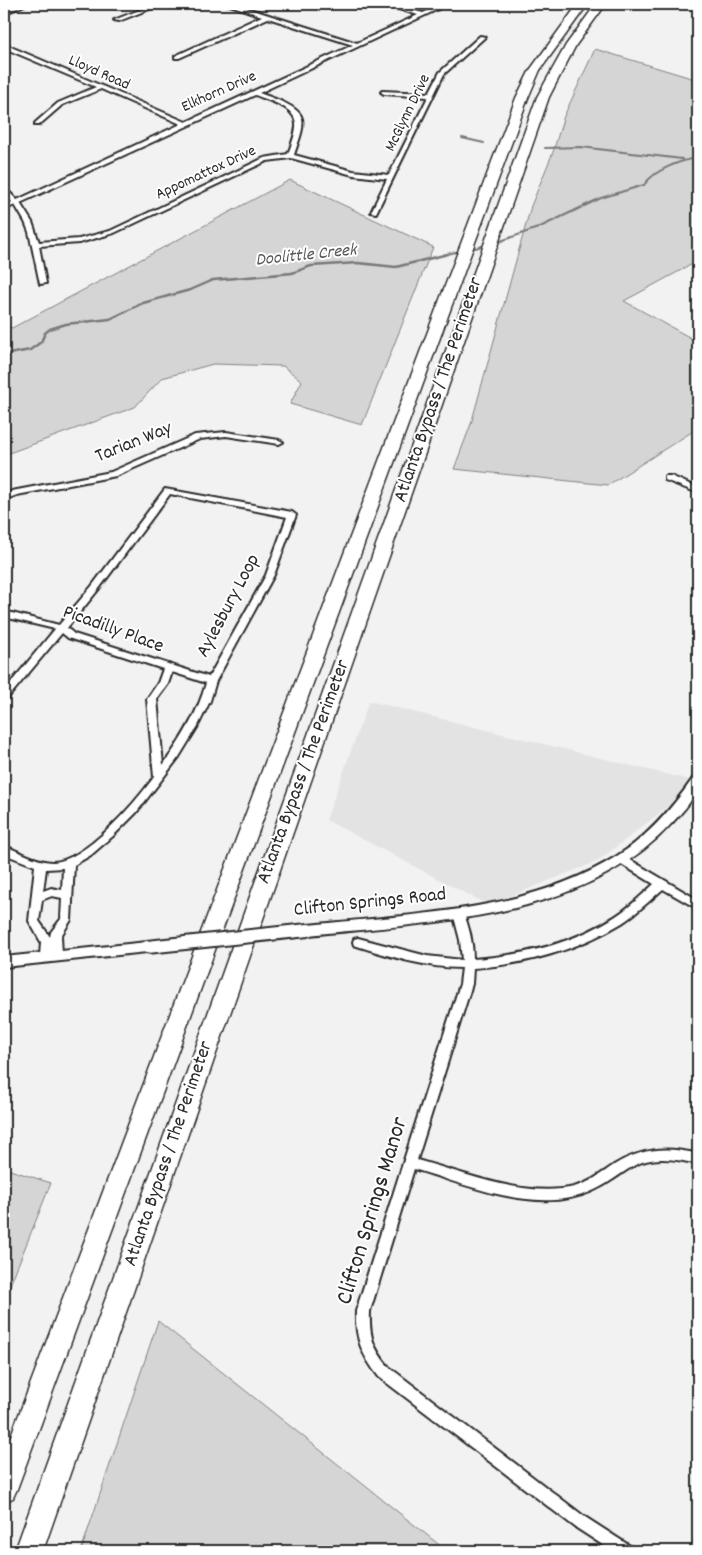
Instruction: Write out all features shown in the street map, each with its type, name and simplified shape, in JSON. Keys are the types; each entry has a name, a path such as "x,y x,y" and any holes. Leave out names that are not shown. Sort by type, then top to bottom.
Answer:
{"highway":[{"name":"Atlanta Bypass / The Perimeter","path":"4,1489 506,140 532,77 554,41 583,4"},
{"name":"Atlanta Bypass / The Perimeter","path":"29,1551 487,253 550,81 575,38 601,4"}],"street":[{"path":"4,12 24,4"},
{"path":"117,20 158,4"},
{"path":"229,4 356,45"},
{"path":"385,4 422,15"},
{"name":"Elkhorn Drive","path":"4,208 184,123 447,4"},
{"path":"177,56 268,16"},
{"name":"McGlynn Drive","path":"374,212 442,74 482,37"},
{"name":"Lloyd Road","path":"4,46 184,123"},
{"path":"37,124 60,104 99,88"},
{"path":"254,92 290,108 298,116 299,126 291,156"},
{"path":"384,92 430,95"},
{"name":"Appomattox Drive","path":"35,244 79,241 112,232 253,163 266,159 291,156 354,173 391,178"},
{"path":"4,190 26,214 33,229 42,283"},
{"name":"Tarian Way","path":"4,498 15,493 113,474 198,437 226,434 279,442"},
{"path":"668,478 698,492"},
{"name":"Aylesbury Loop","path":"4,697 61,628 168,491 292,515 270,575 211,680 210,691 185,740 159,776 112,831 97,845 68,864"},
{"name":"Picadilly Place","path":"4,614 61,628 71,636 211,680"},
{"path":"159,776 152,700 163,684 168,668"},
{"name":"Clifton Springs Road","path":"4,962 458,913 508,903 551,891 590,877 622,859 658,829 686,800 698,780"},
{"path":"4,850 40,864 68,864 66,920 55,935 51,956"},
{"path":"622,859 698,905"},
{"path":"40,864 34,921 46,942 51,956"},
{"path":"358,942 429,960 469,964 549,950 587,936 612,924 632,910 661,884"},
{"path":"36,898 51,892 66,895"},
{"name":"Clifton Springs Manor","path":"458,913 467,938 469,964 466,984 363,1311 362,1334 370,1355 384,1372 580,1522 625,1551"},
{"path":"410,1164 522,1193 542,1196 585,1189 602,1182 629,1162 641,1158 667,1153 698,1160"}],"shaded area":[{"path":"595,49 698,80 698,261 624,301 698,342 698,428 608,485 454,469 471,424 531,206 553,152 564,116"},
{"path":"290,180 433,247 362,425 290,404 302,381 283,366 213,364 162,378 135,407 9,453 4,451 4,325 12,328"},
{"path":"369,701 698,783 598,861 488,905 326,820"},
{"path":"4,1168 51,1183 4,1300"},
{"path":"158,1321 447,1551 81,1551"}],"waterway":[{"path":"462,138 484,143"},
{"path":"545,148 581,147 682,159"},
{"name":"Doolittle Creek","path":"495,243 538,228 601,198 644,185 661,170 698,158"},
{"name":"Doolittle Creek","path":"471,249 487,245"},
{"name":"Doolittle Creek","path":"443,255 460,251"},
{"name":"Doolittle Creek","path":"4,355 30,350 41,342 45,333 50,329 66,324 110,319 143,303 190,290 213,280 292,273 311,266 358,263 396,267 448,254"}]}
